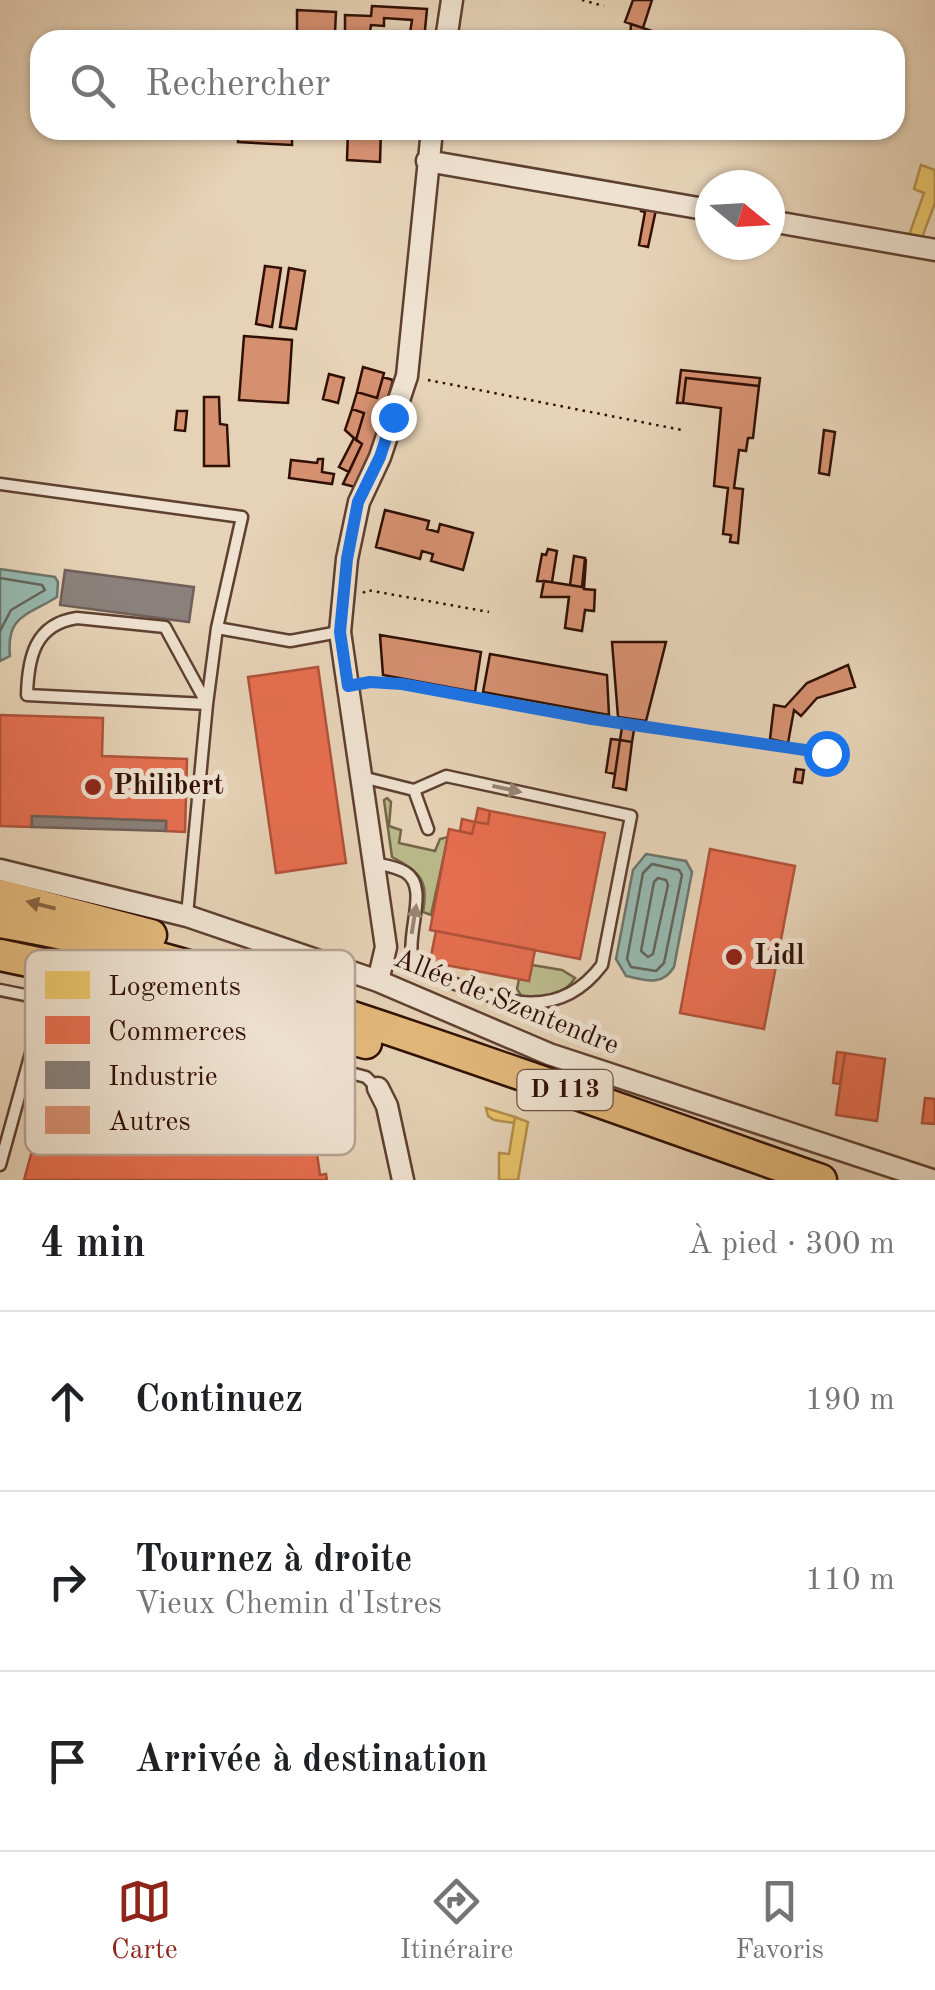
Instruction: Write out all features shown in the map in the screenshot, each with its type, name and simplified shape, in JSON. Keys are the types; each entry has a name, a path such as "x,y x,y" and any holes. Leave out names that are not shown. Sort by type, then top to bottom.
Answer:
{"main road":[{"path":"0,895 112,923 197,950"},
{"name":"D 113","path":"0,922 132,950"},
{"name":"D 113","path":"0,955 25,960"},
{"path":"355,1007 462,1053"},
{"name":"D 113","path":"355,1018 822,1180"},
{"name":"D 113","path":"355,1040 600,1118 667,1127"}],"street":[{"path":"448,30 452,0"},
{"path":"378,981 386,947 340,632 347,559 358,502 380,457 407,376 430,140"},
{"path":"427,161 695,207"},
{"path":"785,224 935,250"},
{"name":"Allée de Szentendre","path":"0,870 187,916 287,950"},
{"name":"Allée de Szentendre","path":"355,973 549,1054 932,1180"},
{"path":"378,1088 386,1106 402,1180"}],"lane":[{"path":"0,484 242,516 217,628 187,916"},
{"path":"63,620 165,627 207,704 27,694 28,671 36,642 46,629 63,620"},
{"path":"217,628 290,641 340,632"},
{"path":"362,777 414,790 446,776 631,816 602,965 577,989 524,1006 417,970 410,960 409,947 416,911 415,885 403,870 374,862"},
{"path":"414,790 428,829"},
{"path":"0,990 25,995"},
{"path":"355,1074 366,1077 378,1088"},
{"path":"0,1165 25,1075"}],"path":[{"path":"582,0 604,6"},
{"path":"407,376 682,430"},
{"path":"344,602 367,590 489,612"},
{"path":"348,686 370,682 402,684 592,719 826,753"}],"green space":[{"path":"384,800 391,802 389,826 401,830 399,843 435,851 440,839 448,837 431,915 423,912 425,892 420,878 392,857"},
{"path":"532,965 562,970 575,978 552,995 522,997 517,989 519,979 529,980"}],"water":[{"path":"0,569 55,577 58,582 57,597 15,624 10,656 0,661"},
{"path":"646,854 686,861 692,872 674,967 659,980 626,976 616,959 633,870"}],"building: Logements":[{"path":"921,165 935,170 935,203 921,240 908,238 924,193 914,189"},
{"path":"486,1108 515,1117 514,1123 494,1120"},
{"path":"515,1117 528,1122 518,1180 499,1180 499,1153 509,1154"}],"building: Commerces":[{"path":"318,667 346,863 276,873 248,677"},
{"name":"Philibert","path":"0,715 103,718 102,756 187,759 185,832 166,831 166,821 32,816 31,827 0,826"},
{"path":"478,808 490,811 488,824 475,822"},
{"path":"490,811 605,833 580,959 430,930 449,829 472,834 475,822 488,824"},
{"path":"462,819 475,822 472,834 460,831"},
{"path":"710,849 795,866 764,1029 680,1013"},
{"path":"436,931 535,950 529,981 435,963 431,956"},
{"path":"837,1052 845,1053 840,1084 833,1083"},
{"path":"845,1053 885,1059 877,1121 836,1115"},
{"path":"925,1098 935,1099 935,1124 922,1123"},
{"path":"31,1155 317,1155 320,1175 326,1174 327,1180 24,1180"}],"building: Industrie":[{"path":"65,570 194,587 189,622 60,605"},
{"path":"32,816 166,821 166,831 32,827"}],"building: Autres":[{"path":"633,0 652,0 643,28 625,22"},
{"path":"372,6 427,9 425,30 410,30 412,20 384,18 384,26 345,30 345,15 371,16"},
{"path":"297,10 336,12 335,30 297,30"},
{"path":"292,140 292,145 238,142"},
{"path":"348,140 381,140 380,162 347,160"},
{"path":"642,203 657,205 648,247 639,245 645,212 641,211"},
{"path":"265,266 281,268 272,327 256,324"},
{"path":"289,268 305,271 296,329 280,327"},
{"path":"244,336 292,340 288,403 239,400"},
{"path":"363,367 384,373 377,398 357,392"},
{"path":"681,370 760,378 759,386 686,378 683,403 677,403"},
{"path":"329,374 344,378 338,403 323,399"},
{"path":"383,377 393,380 374,449 355,487 343,484 362,444 356,440 364,413 352,409 357,392 377,398"},
{"path":"686,378 759,386 753,438 748,438 746,451 739,450 734,488 743,489 738,543 730,542 731,535 723,534 728,488 714,486 721,408 683,403"},
{"path":"204,397 219,397 220,424 227,425 229,466 204,466"},
{"path":"352,409 364,413 356,440 345,430"},
{"path":"177,411 187,411 185,431 175,430"},
{"path":"824,430 835,432 829,475 819,473"},
{"path":"354,438 362,444 349,472 339,467"},
{"path":"323,459 322,472 334,474 332,484 289,478 291,460 317,463"},
{"path":"385,510 429,521 427,529 438,532 440,524 473,533 463,570 431,561 433,554 422,551 420,559 376,547"},
{"path":"548,549 557,551 552,582 537,581 542,554 546,555"},
{"path":"574,556 585,558 582,587 570,585"},
{"path":"586,559 584,589 595,590 594,611 585,610 582,631 565,628 569,597 541,597 544,581 582,587"},
{"path":"380,635 481,652 475,692 383,675"},
{"path":"612,642 666,642 646,721 618,717"},
{"path":"490,654 607,675 609,715 483,692"},
{"path":"848,665 855,687 817,698 801,716 794,710 788,743 770,739 774,705 785,707 807,683"},
{"path":"622,727 634,730 632,742 620,740"},
{"path":"611,739 620,740 615,774 606,772"},
{"path":"620,740 632,742 626,790 613,787"},
{"path":"796,769 804,770 802,783 794,782"}],"place":[{"name":"Philibert","path":"93,787"},
{"name":"Lidl","path":"734,957"}],"route":[{"path":"393,417 380,457 358,502 347,559 340,632 348,686 370,682 402,684 592,719 826,753"}]}
